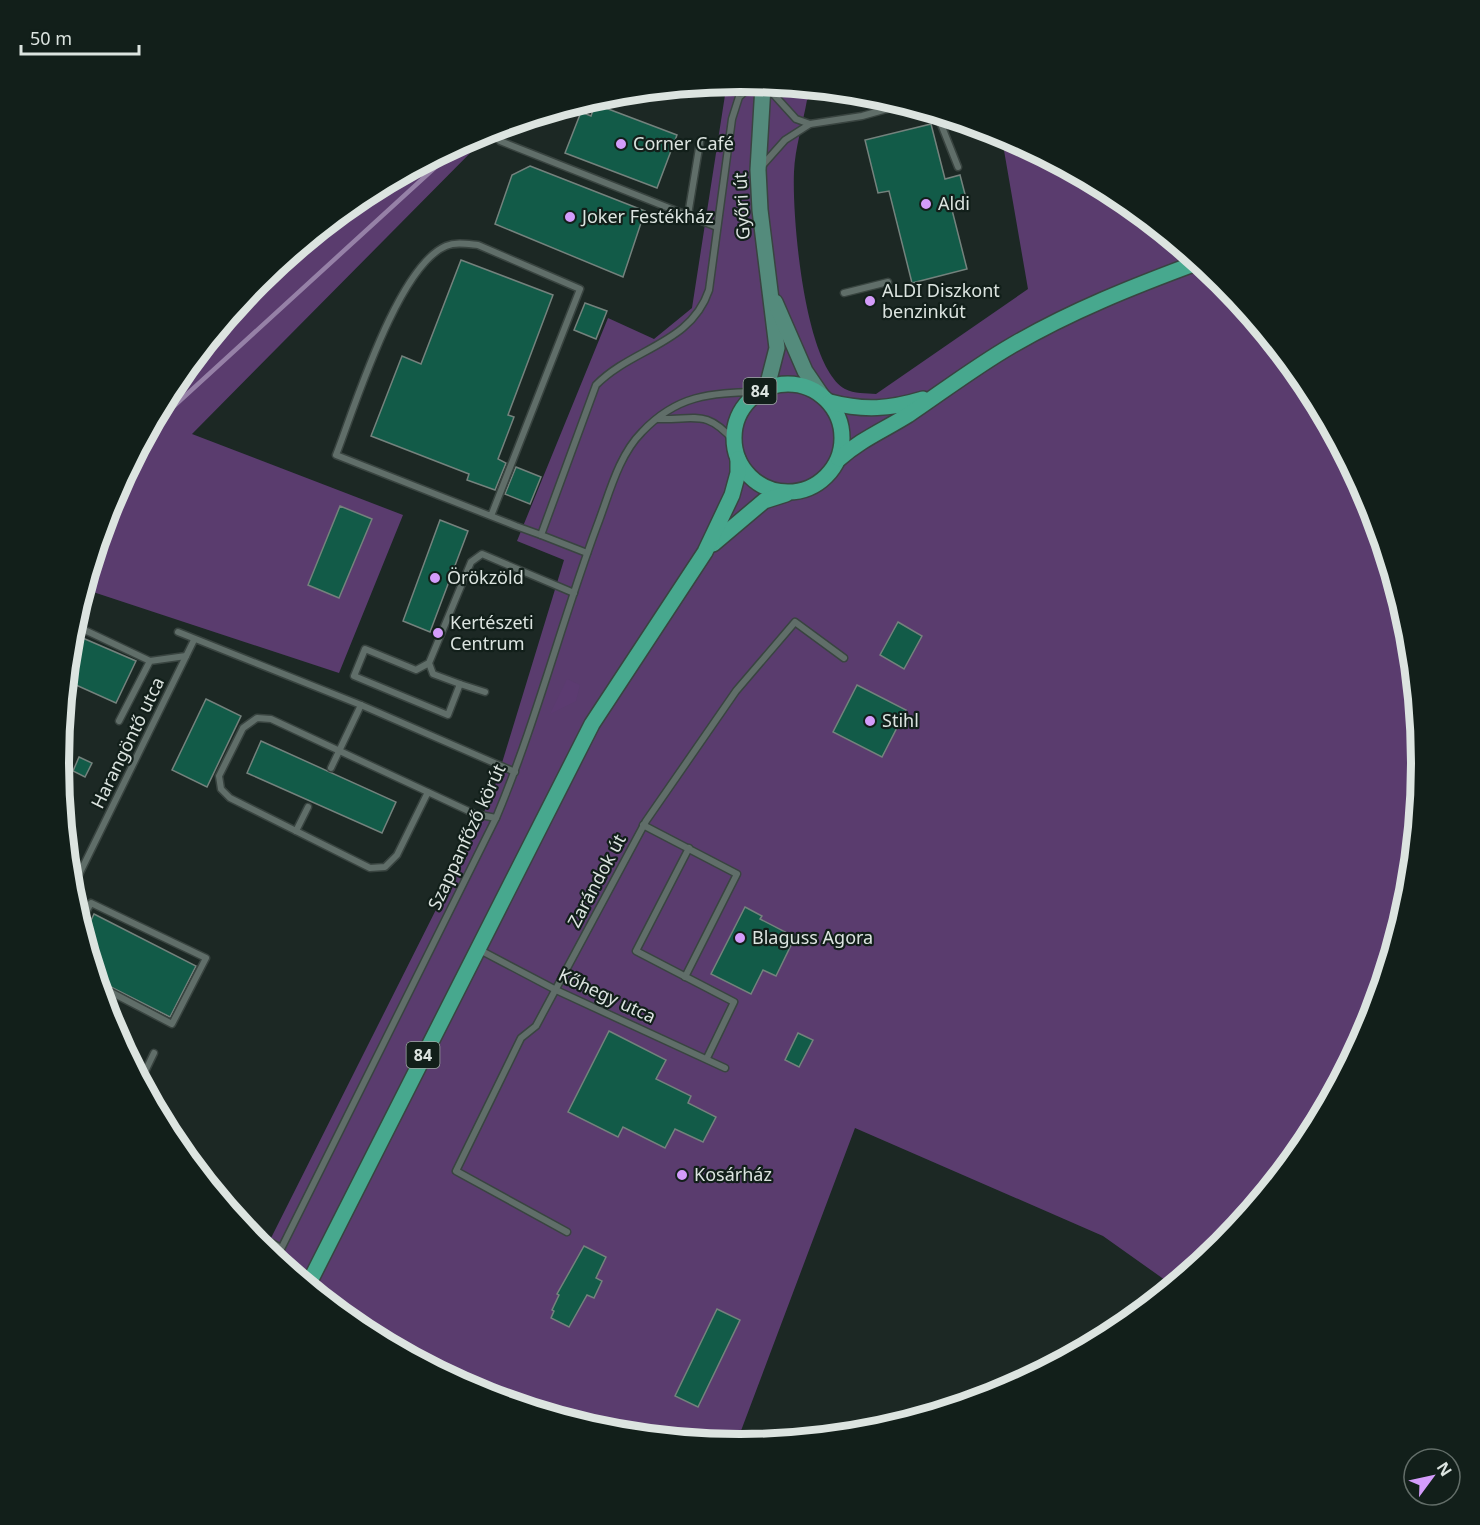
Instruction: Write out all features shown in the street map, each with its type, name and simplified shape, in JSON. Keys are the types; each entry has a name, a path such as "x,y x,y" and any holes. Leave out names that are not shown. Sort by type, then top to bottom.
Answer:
{"main road":[{"name":"Győri út","path":"762,390 777,348 768,287 758,170 763,93"},
{"name":"84","path":"705,552 737,521 764,501 815,484 830,472 839,459 856,443 908,415 929,398 1012,346 1087,306 1190,266"},
{"name":"Győri út","path":"768,287 806,371 826,399"},
{"name":"84","path":"311,1278 592,724 705,552 732,495 738,459 734,441 740,412 762,390 789,383 804,386 826,399 854,409 876,410 929,398"},
{"path":"826,399 841,427 842,441 839,459"},
{"name":"84","path":"738,459 752,478 764,487 790,493"}],"lane":[{"path":"541,535 596,385 610,371 667,342 695,319 704,306 709,290 735,108 739,97 745,92"},
{"path":"771,93 796,118 810,124"},
{"path":"758,170 785,140 810,124 862,116 890,108"},
{"path":"940,122 958,166"},
{"path":"500,141 717,227"},
{"path":"688,215 700,142"},
{"path":"580,289 478,245 461,243 446,246 428,258 416,274 380,338 336,454 587,553"},
{"path":"490,516 583,281"},
{"path":"844,293 888,282"},
{"name":"Szappanfőző körút","path":"281,1248 496,818 515,772 587,553 624,458 641,432 677,404 703,395 762,390"},
{"path":"657,419 706,418 719,423 734,441"},
{"path":"460,684 448,715 354,676 365,649 416,670 429,663 471,562 482,554 574,593"},
{"name":"Zarándok út","path":"567,1232 456,1172 521,1038 536,1026 643,825 736,691 795,622 844,658"},
{"path":"83,629 150,661 186,656"},
{"path":"178,632 361,705 515,772"},
{"name":"Harangöntő utca","path":"79,875 194,640"},
{"path":"119,721 150,661"},
{"path":"429,663 433,674 485,692"},
{"path":"331,768 361,705"},
{"path":"428,792 397,855 385,867 370,868 230,798 221,789 219,776 243,728 257,718 271,718 475,814 496,818"},
{"path":"296,831 308,807"},
{"path":"643,825 737,874 686,977"},
{"path":"689,848 636,951 734,1002 707,1058"},
{"path":"86,912 91,903 206,958 172,1024 110,992"},
{"name":"Kőhegy utca","path":"477,949 556,990 725,1068"},
{"path":"145,1072 154,1053"},
{"path":"276,1246 281,1248"}],"shaded area":[{"path":"727,92 740,92 813,96 807,100 794,172 798,254 810,322 819,352 831,375 849,391 876,394 1028,289 1003,146 1076,181 1113,205 1148,230 1214,288 1272,354 1298,390 1342,466 1360,506 1388,589 1398,632 1410,719 1411,762 1410,806 1398,893 1388,936 1360,1019 1342,1059 1298,1135 1244,1205 1214,1237 1166,1280 1103,1236 855,1128 740,1434 652,1428 609,1421 566,1411 492,1385 394,1337 367,1320 332,1295 270,1241 478,826 494,789 564,560 517,541 608,318 654,339 692,308"},
{"path":"478,145 192,434 403,515 339,673 91,591 120,506 159,427 208,354 268,287 367,205 405,181"},
{"path":"567,679 580,685 576,701 550,714"}],"building":[{"name":"Corner Café","path":"600,106 677,135 657,188 565,153 581,112 591,116 594,108"},
{"name":"Aldi","path":"931,124 945,179 960,175 967,202 951,206 967,269 912,283 889,191 878,193 865,140"},
{"name":"Joker Festékház","path":"530,166 645,211 623,277 495,224 512,175"},
{"path":"461,260 553,295 508,415 514,417 498,459 506,463 495,490 467,480 469,474 371,436 402,356 421,364"},
{"path":"585,303 607,311 596,339 574,330"},
{"path":"516,467 541,477 530,504 505,494"},
{"path":"340,506 372,519 339,598 308,585"},
{"name":"Örökzöld","path":"440,520 468,531 430,632 403,621"},
{"path":"898,622 922,636 904,669 880,655"},
{"path":"81,637 136,661 116,703 74,684"},
{"name":"Stihl","path":"857,685 906,710 882,757 833,732"},
{"path":"206,699 241,716 207,787 172,770"},
{"path":"261,741 396,802 382,833 247,773"},
{"path":"79,757 92,763 85,777 73,771"},
{"path":"745,907 762,916 760,919 795,937 776,976 763,970 751,994 711,974"},
{"path":"94,914 196,966 170,1017 108,985 89,924"},
{"path":"609,1031 666,1060 656,1079 691,1096 688,1103 716,1117 703,1142 675,1129 665,1148 623,1127 618,1137 568,1112"},
{"path":"798,1033 813,1040 799,1067 785,1060"},
{"path":"584,1246 606,1257 596,1278 602,1281 594,1298 587,1295 569,1327 551,1318 554,1311 552,1310 559,1295 557,1294"},
{"path":"717,1309 740,1320 698,1407 675,1396"}],"waterway":[{"path":"169,410 441,162"}],"place":[{"name":"Corner Café","path":"621,144"},
{"name":"Aldi","path":"926,204"},
{"name":"Joker Festékház","path":"570,217"},
{"name":"ALDI Diszkont benzinkút","path":"870,301"},
{"name":"Örökzöld","path":"435,578"},
{"name":"Kertészeti Centrum","path":"438,633"},
{"name":"Stihl","path":"870,721"},
{"name":"Blaguss Agora","path":"740,938"},
{"name":"Kosárház","path":"682,1175"}]}
